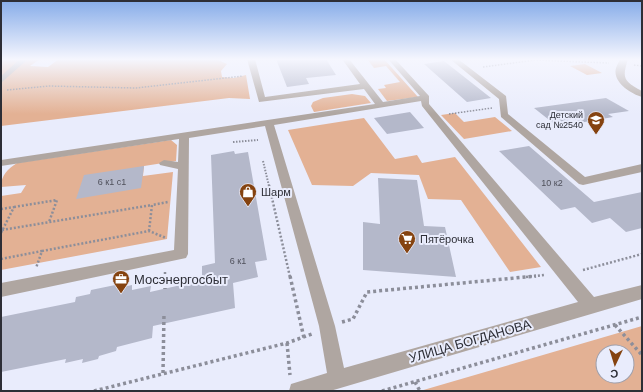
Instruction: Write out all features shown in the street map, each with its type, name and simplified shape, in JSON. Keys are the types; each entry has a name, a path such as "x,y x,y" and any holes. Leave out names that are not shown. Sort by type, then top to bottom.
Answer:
{"street":[{"path":"256,77 262,100 365,86"},
{"path":"359,77 381,106"},
{"path":"407,77 426,98"},
{"path":"477,77 504,98 504,115 583,180 642,168"},
{"path":"621,77 626,85 642,94"},
{"path":"1,164 426,98"},
{"path":"426,98 425,104 563,273 591,305"},
{"path":"269,123 327,326 337,380"},
{"path":"1,290 181,254 184,135"},
{"path":"164,163 183,167"},
{"name":"УЛИЦА БОГДАНОВА","path":"294,387 337,380 591,305 642,292"}],"path":[{"path":"1,90 49,86 136,88 234,77"},
{"path":"448,114 492,108"},
{"path":"228,143 258,139 260,146"},
{"path":"262,154 304,338"},
{"path":"1,209 57,200 48,222"},
{"path":"2,231 182,200"},
{"path":"149,231 152,205"},
{"path":"2,231 14,207"},
{"path":"1,259 149,231 181,244"},
{"path":"29,284 42,251"},
{"path":"94,391 304,338 327,326 352,319 367,292 573,273 642,254"},
{"path":"165,270 165,289"},
{"path":"163,373 164,314"},
{"path":"382,391 615,326 642,317"},
{"path":"615,326 642,355"},
{"path":"287,343 294,387"},
{"path":"416,382 420,391"}],"shaded area":[{"path":"1,77 246,77 250,99 229,98 1,126"},
{"path":"396,77 400,77 418,97 387,101 378,89 386,88 384,85 400,82"},
{"path":"352,94 365,96 371,103 314,112 311,106 313,102 323,98"},
{"path":"455,113 464,122 495,117 512,131 464,139 441,115"},
{"path":"364,118 395,159 417,155 422,163 455,157 541,267 510,272 461,200 428,199 419,175 371,173 353,186 312,185 288,130"},
{"path":"171,140 177,145 176,161 144,166 143,176 173,172 167,239 1,270 1,196 21,193 26,185 1,187 2,179 8,170 14,165 17,163"},
{"path":"642,326 642,391 420,391"}],"building":[{"path":"283,77 313,77 306,78 309,84 287,87"},
{"path":"439,77 465,77 491,98 467,102"},
{"path":"606,98 629,111 608,114 613,117 579,123 575,120 553,123 534,108"},
{"path":"410,112 424,128 387,134 374,118"},
{"path":"529,146 594,202 642,192 642,228 626,232 610,218 592,223 575,207 561,210 499,151"},
{"path":"234,151 235,154 248,152 267,260 255,262 258,277 233,283 235,308 153,326 152,338 117,347 116,351 99,356 98,359 82,363 83,359 65,363 66,359 1,372 1,317 75,302 76,297 90,294 91,290 120,284 119,288 132,285 132,290 151,286 150,292 181,285 182,280 202,276 202,266 215,263 211,155"},
{"path":"144,166 141,188 76,199 84,175"},
{"path":"378,178 417,180 424,226 445,227 456,277 363,270 363,222 380,224"}],"place":[{"name":"Детский сад №2540","path":"596,135"},
{"name":"Шарм","path":"248,207"},
{"name":"Пятёрочка","path":"407,254"},
{"name":"Мосэнергосбыт","path":"121,294"}]}
